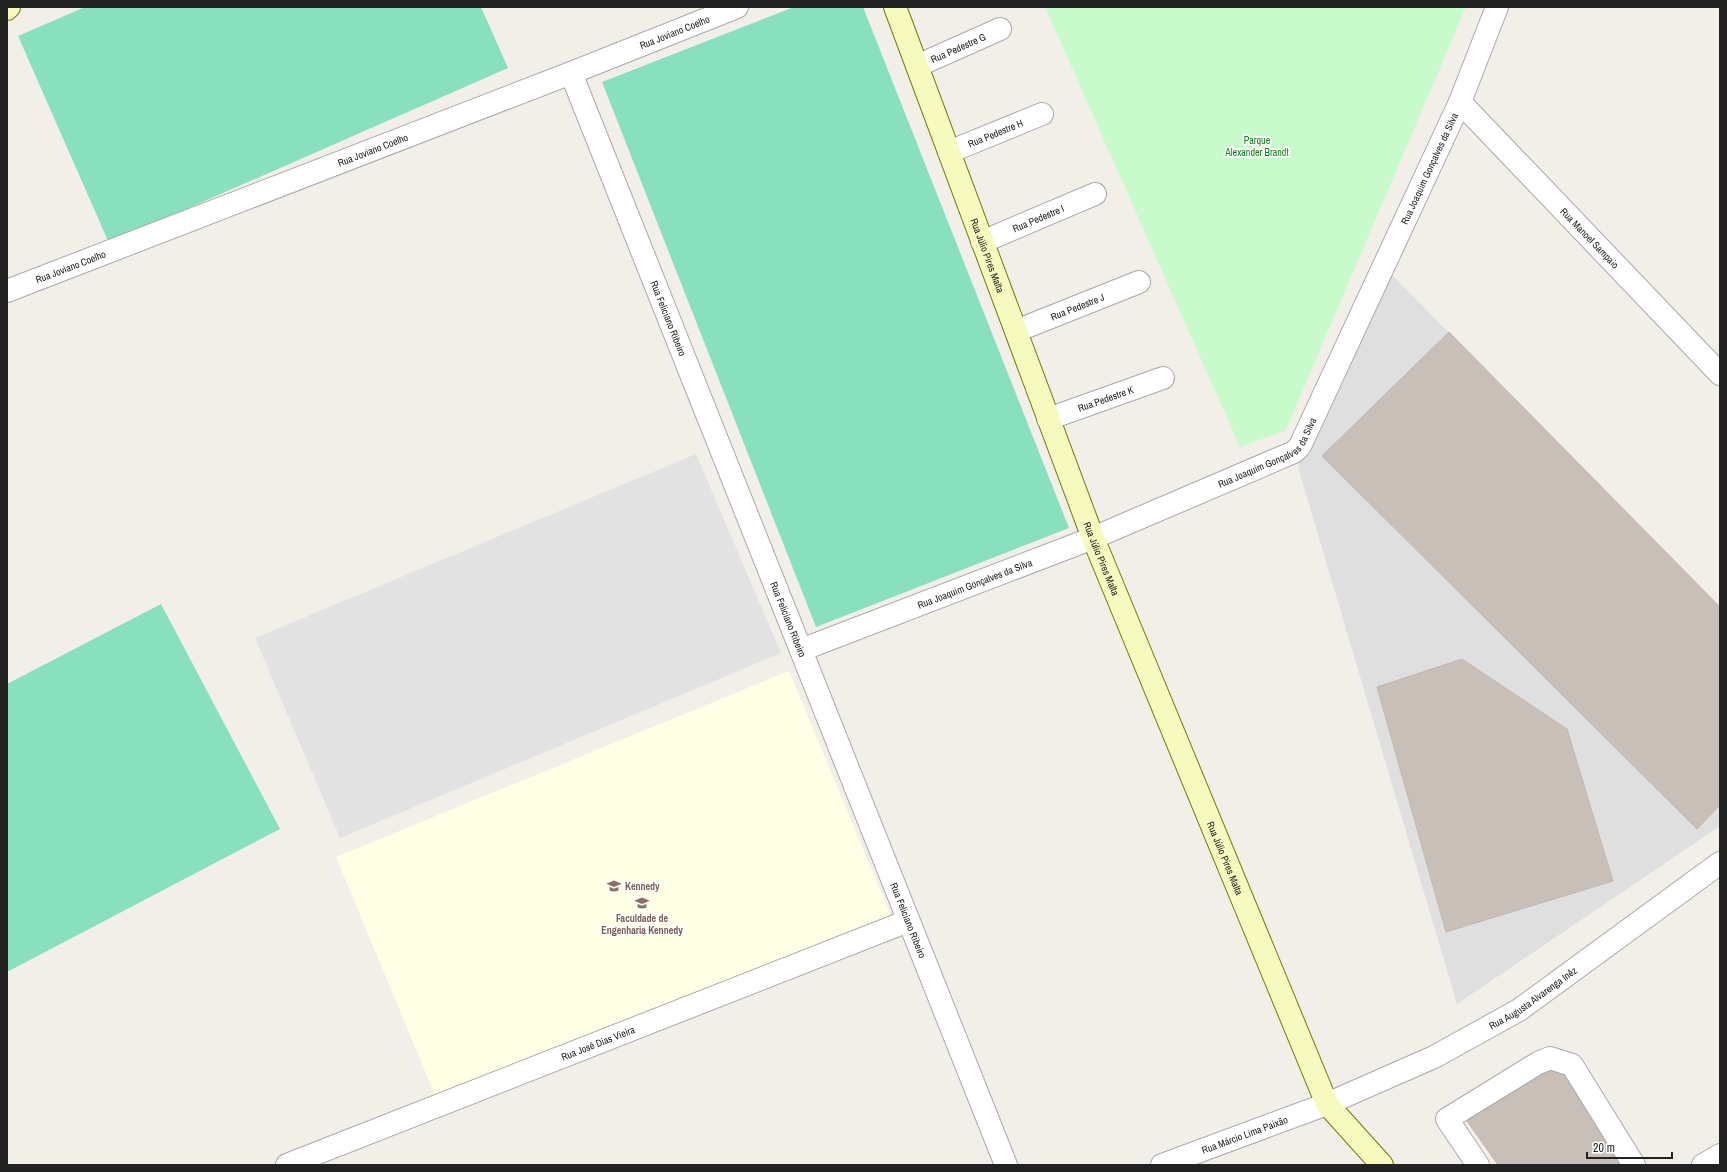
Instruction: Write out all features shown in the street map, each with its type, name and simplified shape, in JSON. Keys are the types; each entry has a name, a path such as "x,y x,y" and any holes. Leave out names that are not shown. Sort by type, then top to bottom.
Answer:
{"street":[{"name":"Rua Joviano Coelho","path":"7,291 571,73 737,7"},
{"name":"Rua Júlio Pires Malta","path":"895,7 1093,538 1327,1104 1382,1165"},
{"name":"Rua Joaquim Gonçalves da Silva","path":"801,650 1093,538 1294,452 1300,446 1460,102 1497,7"},
{"name":"Rua Pedestre G","path":"917,66 1000,29"},
{"name":"Rua Feliciano Ribeiro","path":"571,73 1006,1165"},
{"name":"Rua Manoel Sampaio","path":"1460,102 1720,374"},
{"name":"Rua Pedestre H","path":"949,152 1042,114"},
{"name":"Rua Pedestre I","path":"982,242 1095,194"},
{"name":"Rua Pedestre J","path":"1016,331 1139,282"},
{"name":"Rua Pedestre K","path":"1048,420 1163,378"},
{"name":"Rua Augusta Alvarenga Inêz","path":"1327,1104 1434,1057 1519,1010 1720,863"},
{"name":"Rua José Dias Vieira","path":"287,1165 908,920"},
{"path":"1478,1165 1447,1119 1538,1063 1550,1058 1572,1065 1634,1165"},
{"name":"Rua Márcio Lima Paixão","path":"1162,1165 1327,1104"},
{"path":"1702,1165 1720,1154"}],"shaded area":[{"path":"1391,274 1720,607 1720,826 1457,1004 1298,467"},
{"path":"696,454 781,653 340,838 255,638"},
{"name":"Kennedy","path":"789,671 891,916 438,1102 336,857"}],"green space":[{"path":"85,7 481,7 508,68 109,243 18,36"},
{"path":"794,7 863,7 1069,528 816,627 602,82"},
{"name":"Parque Alexander Brandt","path":"1045,7 1466,7 1286,430 1240,447"},
{"path":"161,604 280,829 7,972 7,684"}],"building":[{"path":"1449,332 1720,607 1720,805 1697,829 1322,456"},
{"path":"1462,659 1567,729 1613,881 1446,932 1377,687"},
{"path":"1564,1061 1628,1165 1498,1165 1467,1121"}],"place":[{"name":"Kennedy","path":"614,886"},
{"name":"Faculdade de Engenharia Kennedy","path":"642,903"}]}
